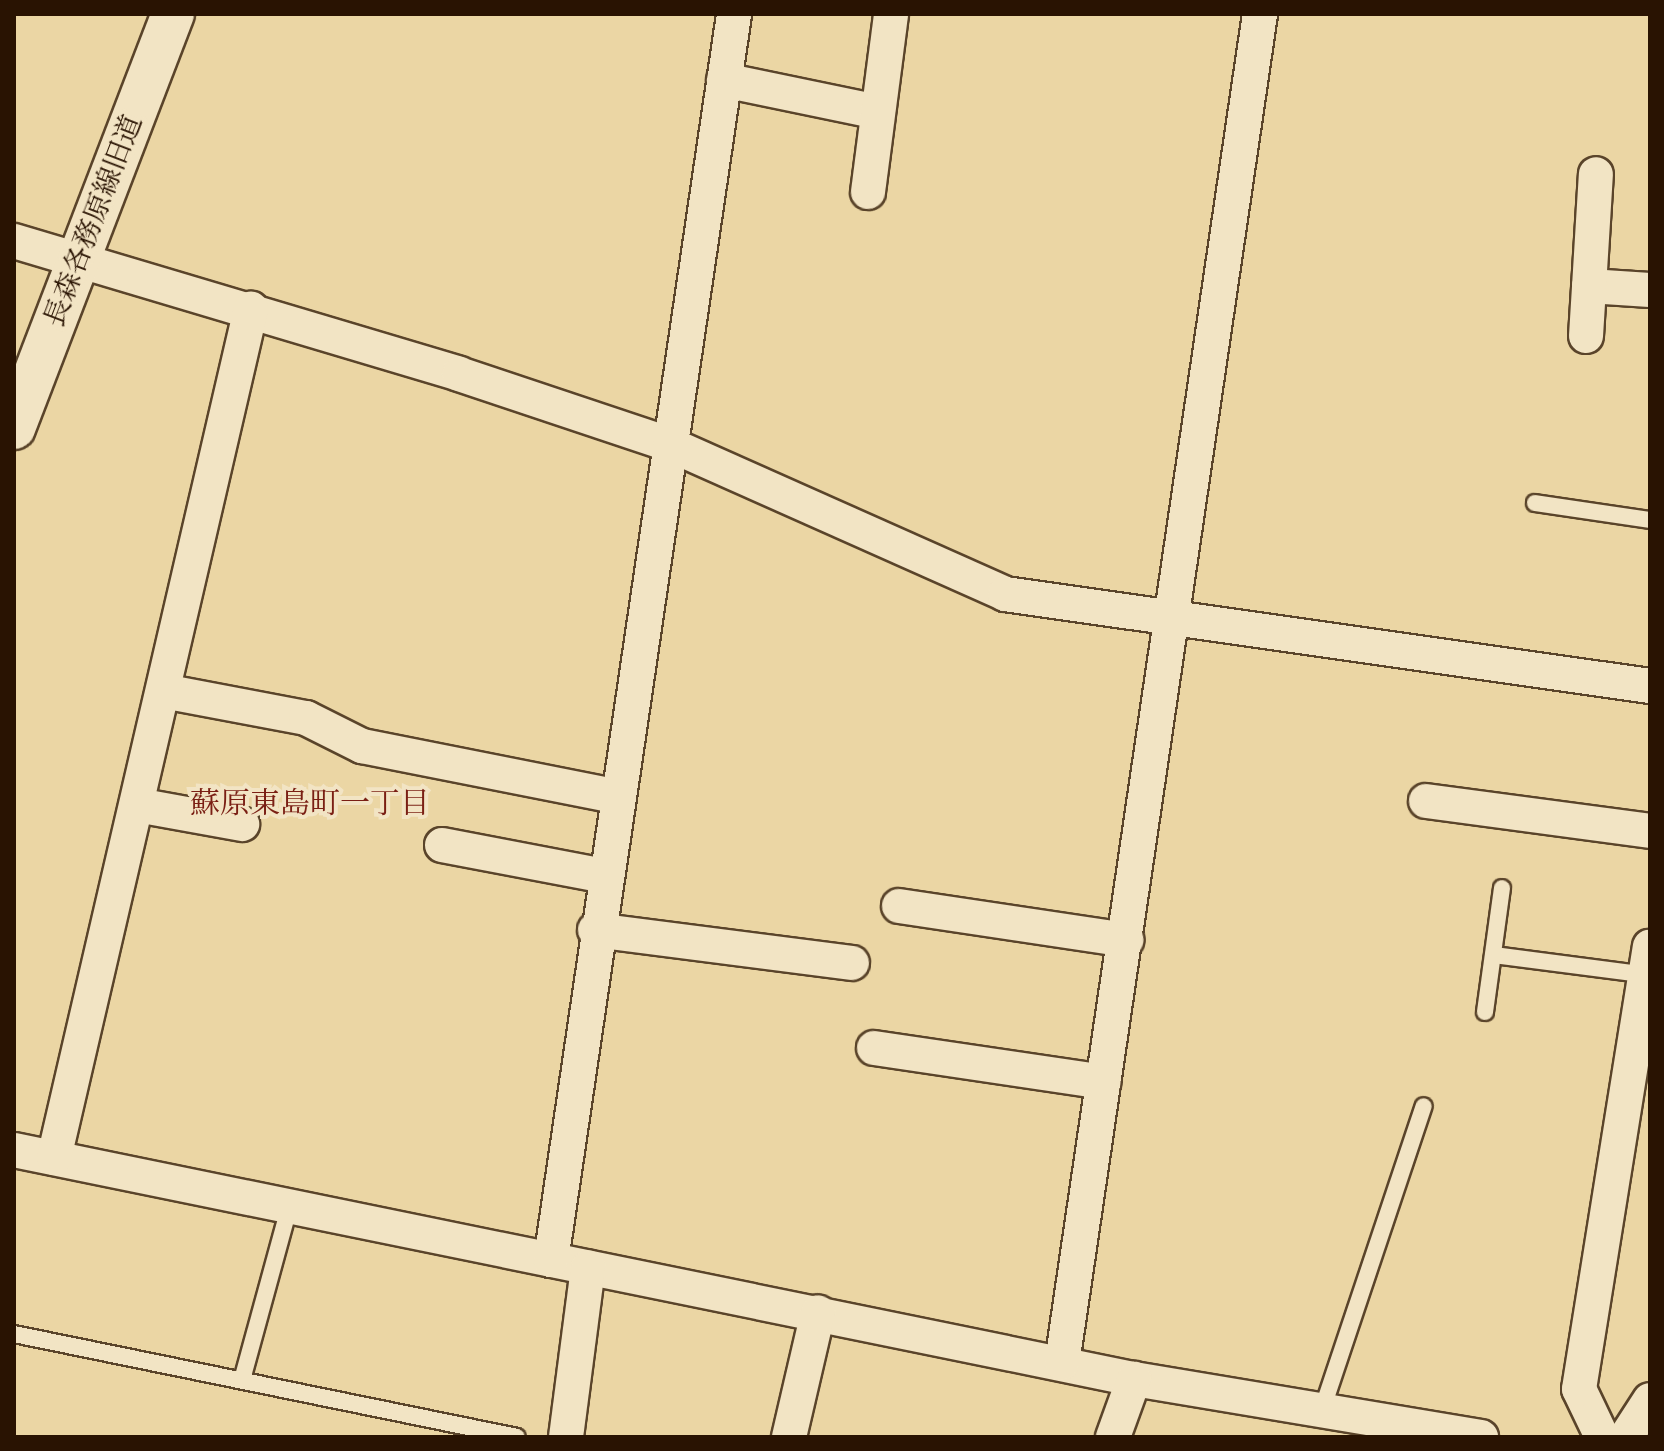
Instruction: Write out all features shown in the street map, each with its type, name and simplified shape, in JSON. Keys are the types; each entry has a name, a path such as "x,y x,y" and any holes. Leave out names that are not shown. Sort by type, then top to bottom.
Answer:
{"street":[{"name":"長森各務原線旧道","path":"14,428 173,14"},
{"path":"551,1260 595,930 734,14"},
{"path":"868,192 891,14"},
{"path":"1062,1363 1176,619 1260,14"},
{"path":"724,80 878,112"},
{"path":"1586,336 1596,174"},
{"path":"14,241 251,309 671,445 1005,594 1650,686"},
{"path":"1589,286 1650,290"},
{"path":"54,1158 251,309"},
{"path":"163,691 306,718 362,746 615,796"},
{"path":"1426,801 1650,831"},
{"path":"137,805 242,824"},
{"path":"442,845 604,876"},
{"path":"899,906 1126,940"},
{"path":"595,930 852,963"},
{"path":"1602,1437 1579,1389 1649,961"},
{"path":"874,1048 1103,1082"},
{"path":"14,1150 290,1202 551,1260 818,1312 1134,1379 1323,1407 1481,1437"},
{"path":"566,1437 588,1267"},
{"path":"789,1437 818,1312"},
{"path":"1113,1437 1134,1379"},
{"path":"1626,1437 1650,1400"}],"lane":[{"path":"1535,503 1650,520"},
{"path":"1485,1012 1502,888"},
{"path":"1494,955 1649,961"},
{"path":"1323,1407 1424,1106"},
{"path":"242,1380 290,1202"},
{"path":"14,1334 517,1437"}],"district":[{"name":"蘇原東島町一丁目","path":"310,803"}]}
